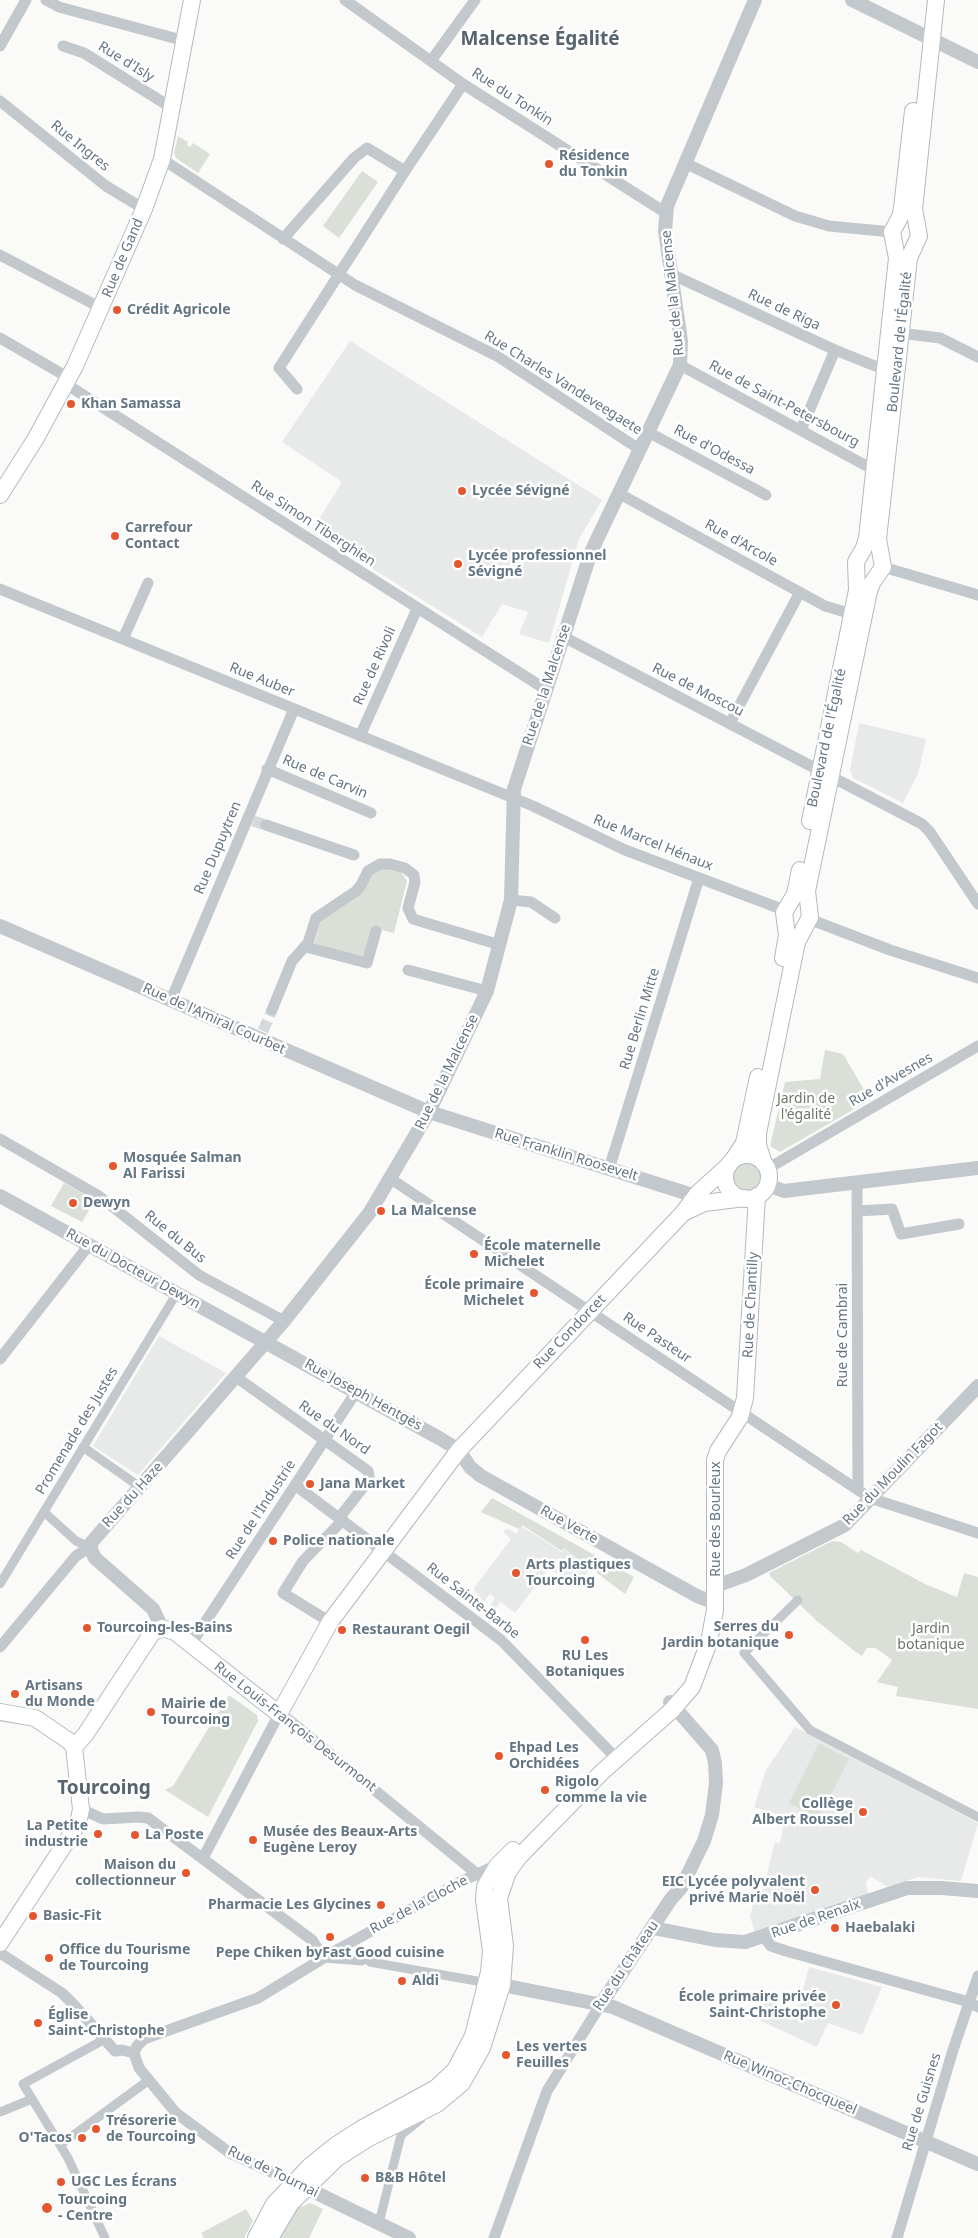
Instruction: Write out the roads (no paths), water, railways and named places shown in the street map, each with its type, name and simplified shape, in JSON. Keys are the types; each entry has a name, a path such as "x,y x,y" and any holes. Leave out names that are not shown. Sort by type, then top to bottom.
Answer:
{"main road":[{"name":"Rue de Gand","path":"0,495 36,438 67,381 102,308 144,208 162,159 192,0"},
{"name":"Boulevard de l'Égalité","path":"918,227 914,209 926,37 924,0"},
{"name":"Boulevard de l'Égalité","path":"767,1170 759,1151 758,1133 797,942 808,918 807,891 858,585 859,562 866,538 897,258 894,233 902,208 926,37 936,0"},
{"path":"908,221 918,227 919,238 914,246 902,248 894,233 908,221"},
{"name":"Boulevard de l'Égalité","path":"731,1162 742,1148 748,1129 786,939 786,912 795,894 869,591 881,567 878,539 909,258 914,246"},
{"path":"871,551 878,554 881,567 866,578 860,574 859,562 871,551"},
{"path":"794,902 800,902 808,918 796,928 786,912 794,902"},
{"path":"698,1200 751,1197 765,1188 767,1170 758,1158 749,1155 741,1156 731,1162 725,1176 727,1184 734,1194 751,1197"},
{"name":"Rue Condorcet","path":"279,1714 330,1622 459,1450 683,1213 698,1200 731,1162"},
{"name":"Rue de Chantilly","path":"742,1412 746,1398 751,1197"},
{"name":"Rue des Bourleux","path":"715,1603 715,1460 718,1451 742,1412"},
{"path":"256,2238 274,2204 344,2153 369,2138 437,2104 453,2092 473,2067 486,2037 494,1984 482,1878 503,1869 518,1858 614,1755 672,1705 702,1662 712,1632 715,1603"},
{"path":"74,1747 85,1735 152,1633 162,1628"},
{"name":"Rue Louis-François Desurmont","path":"162,1628 175,1632 279,1714"},
{"path":"0,1712 35,1718 69,1741 74,1747 81,1810 74,1830 0,1943"},
{"path":"270,2238 299,2185 336,2144 360,2129 427,2094 449,2077 469,2045 494,1984 505,1946 499,1898 503,1869"}],"street":[{"path":"0,46 26,0"},
{"path":"46,0 59,7 184,41"},
{"name":"Rue du Tonkin","path":"345,0 463,84 666,213"},
{"path":"431,61 476,0"},
{"name":"Rue de la Malcense","path":"266,1342 362,1224 391,1179 429,1112 487,991 511,900 514,789 588,559 680,365 681,341 665,231 666,213 685,162 755,0"},
{"path":"852,0 978,62"},
{"name":"Rue d'Isly","path":"63,46 84,53 172,108"},
{"path":"297,388 279,368 338,274 463,84"},
{"name":"Rue Ingres","path":"0,101 106,186 144,208"},
{"path":"283,239 354,158 367,148 405,171"},
{"name":"Rue Charles Vandeveegaete","path":"162,159 362,289 497,356 639,449"},
{"path":"685,162 795,216 829,226 894,233"},
{"path":"0,255 102,308"},
{"name":"Rue de Riga","path":"671,274 835,350 885,370"},
{"path":"900,333 940,338 978,357"},
{"name":"Rue Simon Tiberghien","path":"0,338 417,609 545,689"},
{"path":"801,430 835,350"},
{"name":"Rue de Saint-Petersbourg","path":"680,365 874,470"},
{"name":"Rue d'Odessa","path":"648,432 766,494"},
{"name":"Rue d'Arcole","path":"618,493 832,609 852,614"},
{"path":"881,567 978,595"},
{"path":"123,639 148,583"},
{"name":"Rue Auber","path":"0,589 513,799"},
{"path":"730,723 800,592"},
{"name":"Rue de Rivoli","path":"360,736 417,609"},
{"name":"Rue de Moscou","path":"562,636 826,773 926,828 978,904"},
{"name":"Rue Dupuytren","path":"171,1000 250,820 267,770 294,709"},
{"name":"Rue de Carvin","path":"267,770 371,813"},
{"name":"Rue Marcel Hénaux","path":"513,799 611,844 786,912"},
{"path":"266,825 354,855"},
{"path":"272,1010 292,961 306,947 319,915 356,891 371,868 385,863 405,868 414,875 415,882 408,908 413,919 500,945"},
{"name":"Rue Berlin Mitte","path":"609,1169 699,878"},
{"path":"511,900 531,902 555,918"},
{"path":"808,918 890,950 978,978"},
{"name":"Rue de l'Amiral Courbet","path":"0,926 171,1000 261,1035 429,1112"},
{"path":"306,947 367,963 376,931"},
{"path":"408,970 487,991"},
{"name":"Rue d'Avesnes","path":"767,1170 978,1046"},
{"name":"Rue Franklin Roosevelt","path":"429,1112 609,1169 698,1200"},
{"name":"Rue du Bus","path":"0,1139 99,1196 199,1275 284,1321"},
{"path":"767,1170 773,1187 784,1191 978,1168"},
{"name":"Rue Pasteur","path":"391,1179 870,1498 978,1533"},
{"name":"Rue de Cambrai","path":"857,1182 858,1489"},
{"name":"Rue du Docteur Dewyn","path":"0,1196 266,1342"},
{"path":"858,1211 892,1209 901,1234 959,1224"},
{"path":"0,1359 88,1244"},
{"name":"Promenade des Justes","path":"0,1584 177,1293"},
{"name":"Rue du Haze","path":"1,1644 78,1554 90,1547 94,1539 266,1342"},
{"name":"Rue Joseph Hentgès","path":"266,1342 459,1450"},
{"name":"Rue du Nord","path":"236,1377 369,1474 368,1482 341,1519"},
{"name":"Rue du Moulin Fagot","path":"716,1586 746,1575 836,1530 850,1520 978,1386"},
{"name":"Rue de l'Industrie","path":"191,1644 356,1392"},
{"path":"83,1448 140,1488"},
{"name":"Rue Verte","path":"459,1450 475,1472 496,1485 697,1596 715,1603"},
{"name":"Rue Sainte-Barbe","path":"295,1485 505,1644 614,1755"},
{"path":"44,1512 76,1541 90,1547 97,1561 156,1612 162,1628"},
{"path":"330,1622 283,1593 303,1561 341,1519"},
{"path":"798,1600 744,1653 810,1730 978,1817"},
{"name":"Rue du Château","path":"494,2238 547,2091 586,2024 653,1928 671,1898 681,1888 704,1841 716,1793 716,1763 712,1750 672,1705"},
{"path":"203,1858 279,1714"},
{"name":"Rue Louis-François Desurmont","path":"279,1714 290,1720 482,1878 496,1897 500,1911"},
{"path":"81,1810 104,1819 138,1816 148,1818 312,1940 324,1958 366,1961 494,1984"},
{"name":"Rue de la Cloche","path":"134,2053 136,2046 144,2039 249,2002 324,1958 482,1878"},
{"name":"Rue de Renaix","path":"653,1928 732,1942 745,1942 907,1888 978,1891"},
{"path":"764,1937 771,1946 786,1951 974,2004"},
{"path":"0,1953 62,1994 78,2009 115,2051 122,2050 134,2053"},
{"name":"Rue de Guisnes","path":"897,2238 926,2141 974,2004 978,1976"},
{"name":"Rue Winoc-Chocqueel","path":"494,1984 601,2004 618,2009 978,2164"},
{"path":"104,2039 23,2084 60,2145 105,2238"},
{"name":"Rue de Tournai","path":"134,2053 139,2068 167,2104 193,2127 239,2158 409,2238"},
{"path":"60,2145 149,2080"},
{"path":"0,2112 32,2100"},
{"path":"379,2223 401,2136 421,2119 420,2114"}],"tunnel":[{"path":"253,821 266,825"},
{"path":"263,1031 272,1010"}],"place":[{"name":"Résidence du Tonkin","path":"549,164"},
{"name":"Crédit Agricole","path":"117,310"},
{"name":"Khan Samassa","path":"71,404"},
{"name":"Lycée Sévigné","path":"462,491"},
{"name":"Carrefour Contact","path":"115,536"},
{"name":"Lycée professionnel Sévigné","path":"458,564"},
{"name":"Mosquée Salman Al Farissi","path":"113,1166"},
{"name":"Dewyn","path":"73,1203"},
{"name":"La Malcense","path":"381,1211"},
{"name":"École maternelle Michelet","path":"474,1254"},
{"name":"École primaire Michelet","path":"534,1293"},
{"name":"Jana Market","path":"310,1484"},
{"name":"Police nationale","path":"273,1541"},
{"name":"Arts plastiques Tourcoing","path":"516,1573"},
{"name":"Tourcoing-les-Bains","path":"87,1628"},
{"name":"Restaurant Oegil","path":"342,1630"},
{"name":"Serres du Jardin botanique","path":"789,1635"},
{"name":"RU Les Botaniques","path":"585,1640"},
{"name":"Artisans du Monde","path":"15,1694"},
{"name":"Mairie de Tourcoing","path":"151,1712"},
{"name":"Ehpad Les Orchidées","path":"499,1756"},
{"name":"Rigolo comme la vie","path":"545,1790"},
{"name":"Collège Albert Roussel","path":"863,1812"},
{"name":"La Petite industrie","path":"98,1834"},
{"name":"La Poste","path":"135,1835"},
{"name":"Musée des Beaux-Arts Eugène Leroy","path":"253,1840"},
{"name":"Maison du collectionneur","path":"186,1873"},
{"name":"EIC Lycée polyvalent privé Marie Noël","path":"815,1890"},
{"name":"Pharmacie Les Glycines","path":"381,1905"},
{"name":"Basic-Fit","path":"33,1916"},
{"name":"Haebalaki","path":"835,1928"},
{"name":"Pepe Chiken byFast Good cuisine","path":"330,1937"},
{"name":"Office du Tourisme de Tourcoing","path":"49,1958"},
{"name":"Aldi","path":"402,1981"},
{"name":"École primaire privée Saint-Christophe","path":"836,2005"},
{"name":"Église Saint-Christophe","path":"38,2023"},
{"name":"Les vertes Feuilles","path":"506,2055"},
{"name":"Trésorerie de Tourcoing","path":"96,2129"},
{"name":"O'Tacos","path":"82,2138"},
{"name":"B&B Hôtel","path":"365,2178"},
{"name":"UGC Les Écrans","path":"61,2182"},
{"name":"Tourcoing - Centre","path":"47,2208"}],"district":[{"name":"Malcense Égalité","path":"540,40"},
{"name":"Tourcoing","path":"104,1789"}],"park label":[{"name":"Jardin de l'égalité","path":"806,1108"},
{"name":"Jardin botanique","path":"931,1638"}]}
